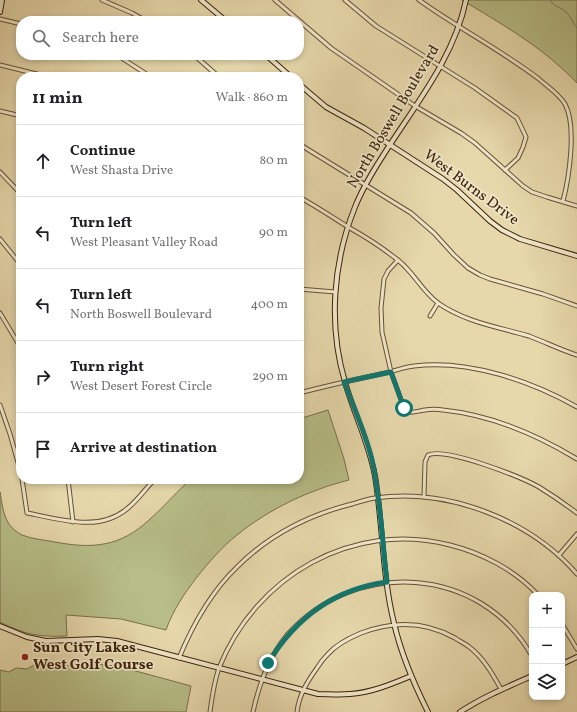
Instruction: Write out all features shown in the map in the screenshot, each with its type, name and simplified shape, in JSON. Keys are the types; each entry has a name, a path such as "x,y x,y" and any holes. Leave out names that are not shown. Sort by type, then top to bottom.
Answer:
{"street":[{"path":"0,12 2,0"},
{"path":"102,0 137,16"},
{"path":"201,0 220,16"},
{"path":"275,0 294,16"},
{"path":"345,0 376,26 475,88 517,118 526,137 518,158 505,170"},
{"path":"419,0 522,67 555,92 565,104 570,120 572,136 567,186 563,201"},
{"name":"North Boswell Boulevard","path":"428,712 411,676 394,624 387,582 378,498 372,460 344,382 337,344 335,292 341,251 348,227 364,185 440,67 452,44 466,0"},
{"path":"0,19 16,23"},
{"path":"304,25 331,48 415,106 461,133 532,192 547,198 563,201 577,206"},
{"path":"125,60 143,72"},
{"path":"200,60 213,72"},
{"path":"272,60 285,72"},
{"path":"0,65 29,72"},
{"name":"West Burns Drive","path":"304,88 326,107 364,128 443,179 502,230 520,239 577,256"},
{"path":"0,111 16,115"},
{"path":"304,147 419,220 434,233 468,268 480,275 577,306"},
{"path":"0,172 16,189"},
{"path":"304,200 366,237 398,260 408,268 438,303 478,323 538,340 577,355"},
{"path":"0,238 16,258"},
{"path":"398,260 388,271 384,279 381,308 382,332 391,372 404,408 407,412 411,413 427,410 441,410 467,413 495,420 542,439 577,459"},
{"path":"304,289 335,292"},
{"path":"430,316 438,303"},
{"path":"0,313 16,340"},
{"path":"304,392 413,366 428,364 449,365 472,369 532,385 577,407"},
{"path":"0,405 16,455"},
{"path":"424,497 425,460 428,455 434,453 460,458 504,471 538,487 577,513"},
{"path":"23,484 27,513 86,523 104,521 127,509 150,484"},
{"path":"69,484 73,522"},
{"path":"179,658 190,631 212,596 236,568 253,552 280,533 315,516 342,506 378,498 424,497 454,502 488,513 528,533 559,555 577,574"},
{"path":"559,555 577,534"},
{"path":"210,712 213,690 219,669 241,626 254,609 273,589 303,567 322,557 359,544 382,540 411,539 438,542 464,548 487,558 503,567 534,592"},
{"path":"253,712 261,680 268,663 291,632 311,613 335,598 348,592 387,582 415,582 433,584 472,598 508,624 529,652"},
{"path":"297,712 302,691 310,677 328,653 352,637 364,632 394,624 424,626 447,634 467,645 489,668 501,689"},
{"path":"0,626 41,640 98,639 117,641 318,694 350,694 394,683 411,676"},
{"path":"564,628 577,649"},
{"path":"565,663 577,657"},
{"path":"460,712 477,701 529,677"}],"green space":[{"path":"462,0 577,0 577,83 550,58 529,42"},
{"path":"328,410 344,459 349,480 304,495 262,517 237,535 216,555 192,583 175,609 166,630 121,619 66,615 67,636 49,636 17,630 0,622 0,492 5,517 11,527 22,535 68,544 105,544 127,536 138,529 186,484 304,484 304,417"},
{"path":"75,664 99,664 121,667 191,686 186,712 0,712 0,670 9,672 16,668 27,669 34,665 74,666"}],"waterway":[{"path":"550,0 553,4 568,14 577,28"}],"place":[{"name":"Sun City Lakes West Golf Course","path":"25,657"}],"route":[{"path":"268,663 287,636 299,623 321,606 348,592 387,582 378,498 372,460 344,382 391,372 404,408"}]}
